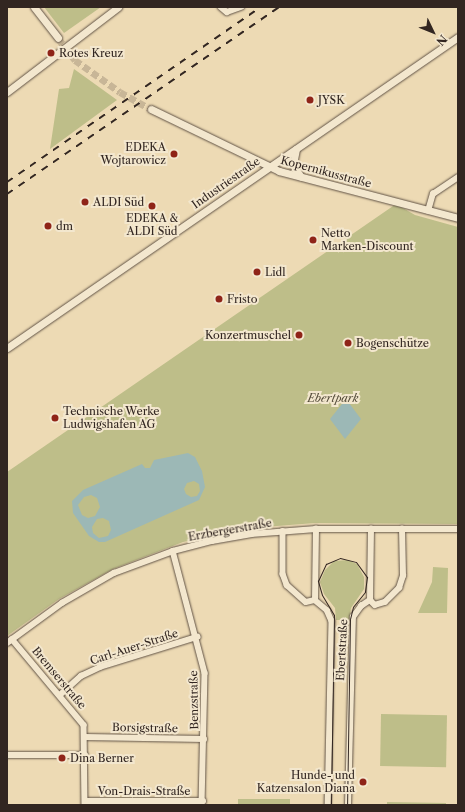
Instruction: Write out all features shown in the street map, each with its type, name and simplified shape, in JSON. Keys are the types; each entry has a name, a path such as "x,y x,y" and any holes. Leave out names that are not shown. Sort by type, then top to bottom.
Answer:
{"street":[{"path":"34,7 58,38"},
{"path":"7,92 118,7"},
{"path":"221,7 227,12 241,7"},
{"name":"Industriestraße","path":"7,348 458,37"},
{"name":"Kopernikusstraße","path":"151,109 269,167 301,177 458,218"},
{"path":"296,149 293,165 301,177"},
{"path":"428,211 433,194 458,177"},
{"path":"315,600 316,529"},
{"name":"Erzbergerstraße","path":"7,643 87,588 114,573 173,550 212,540 283,531 316,529 458,529"},
{"path":"371,529 370,600 380,605 388,600 399,588 403,576 402,529"},
{"name":"Ebertstraße","path":"283,531 283,574 287,585 306,602 315,600 327,610 332,621 328,805"},
{"name":"Benzstraße","path":"173,550 197,637 205,673 202,803"},
{"name":"Ebertstraße","path":"348,805 352,624 357,610 370,600"},
{"name":"Carl-Auer-Straße","path":"61,694 81,676 100,667 197,637"},
{"name":"Bremserstraße","path":"12,639 61,694 84,725 85,803"},
{"name":"Borsigstraße","path":"85,738 204,739"},
{"path":"7,755 85,755"},
{"name":"Von-Drais-Straße","path":"85,803 202,803"}],"green space":[{"path":"44,7 101,7 64,33"},
{"path":"74,69 117,100 50,149 59,89 69,88"},
{"name":"Ebertpark","path":"396,204 415,215 458,227 458,524 315,523 250,528 183,542 113,569 59,599 7,636 7,472"},
{"path":"348,560 357,564 364,577 364,589 351,608 349,620 336,620 335,608 324,594 320,582 325,570 334,561"},
{"path":"433,567 448,568 447,613 418,613 432,582"},
{"path":"381,714 447,715 446,767 380,766"},
{"path":"238,799 290,799 290,805 238,805"},
{"path":"387,802 446,803 446,805 387,805"}],"water":[{"path":"346,399 361,419 345,439 330,419"},
{"path":"188,453 195,457 202,471 205,487 199,500 105,542 99,542 89,536 73,513 72,501 83,490 142,464 145,468 150,468 154,460","holes":["194,481 199,484 200,491 197,496 191,497 186,494 184,489 187,483","91,495 97,498 100,507 95,516 88,518 82,515 78,505 84,497","103,518 109,521 111,530 108,536 99,538 93,533 92,527 97,519"]}],"tunnel":[{"path":"58,38 75,60 120,92 151,109"}],"tram line":[{"path":"331,805 334,615 322,595 318,581 326,564 340,558 356,562 367,577 365,592 353,607 350,619 347,805"}],"railway":[{"path":"7,182 261,7"},
{"path":"7,194 279,7"}],"place":[{"name":"Rotes Kreuz","path":"51,53"},
{"name":"JYSK","path":"310,100"},
{"name":"EDEKA Wojtarowicz","path":"174,154"},
{"name":"ALDI Süd","path":"85,202"},
{"name":"EDEKA & ALDI Süd","path":"152,206"},
{"name":"dm","path":"48,226"},
{"name":"Netto Marken-Discount","path":"313,240"},
{"name":"Lidl","path":"257,272"},
{"name":"Fristo","path":"219,299"},
{"name":"Konzertmuschel","path":"299,335"},
{"name":"Bogenschütze","path":"348,343"},
{"name":"Technische Werke Ludwigshafen AG","path":"55,418"},
{"name":"Dina Berner","path":"62,758"},
{"name":"Hunde- und Katzensalon Diana","path":"363,782"}]}
